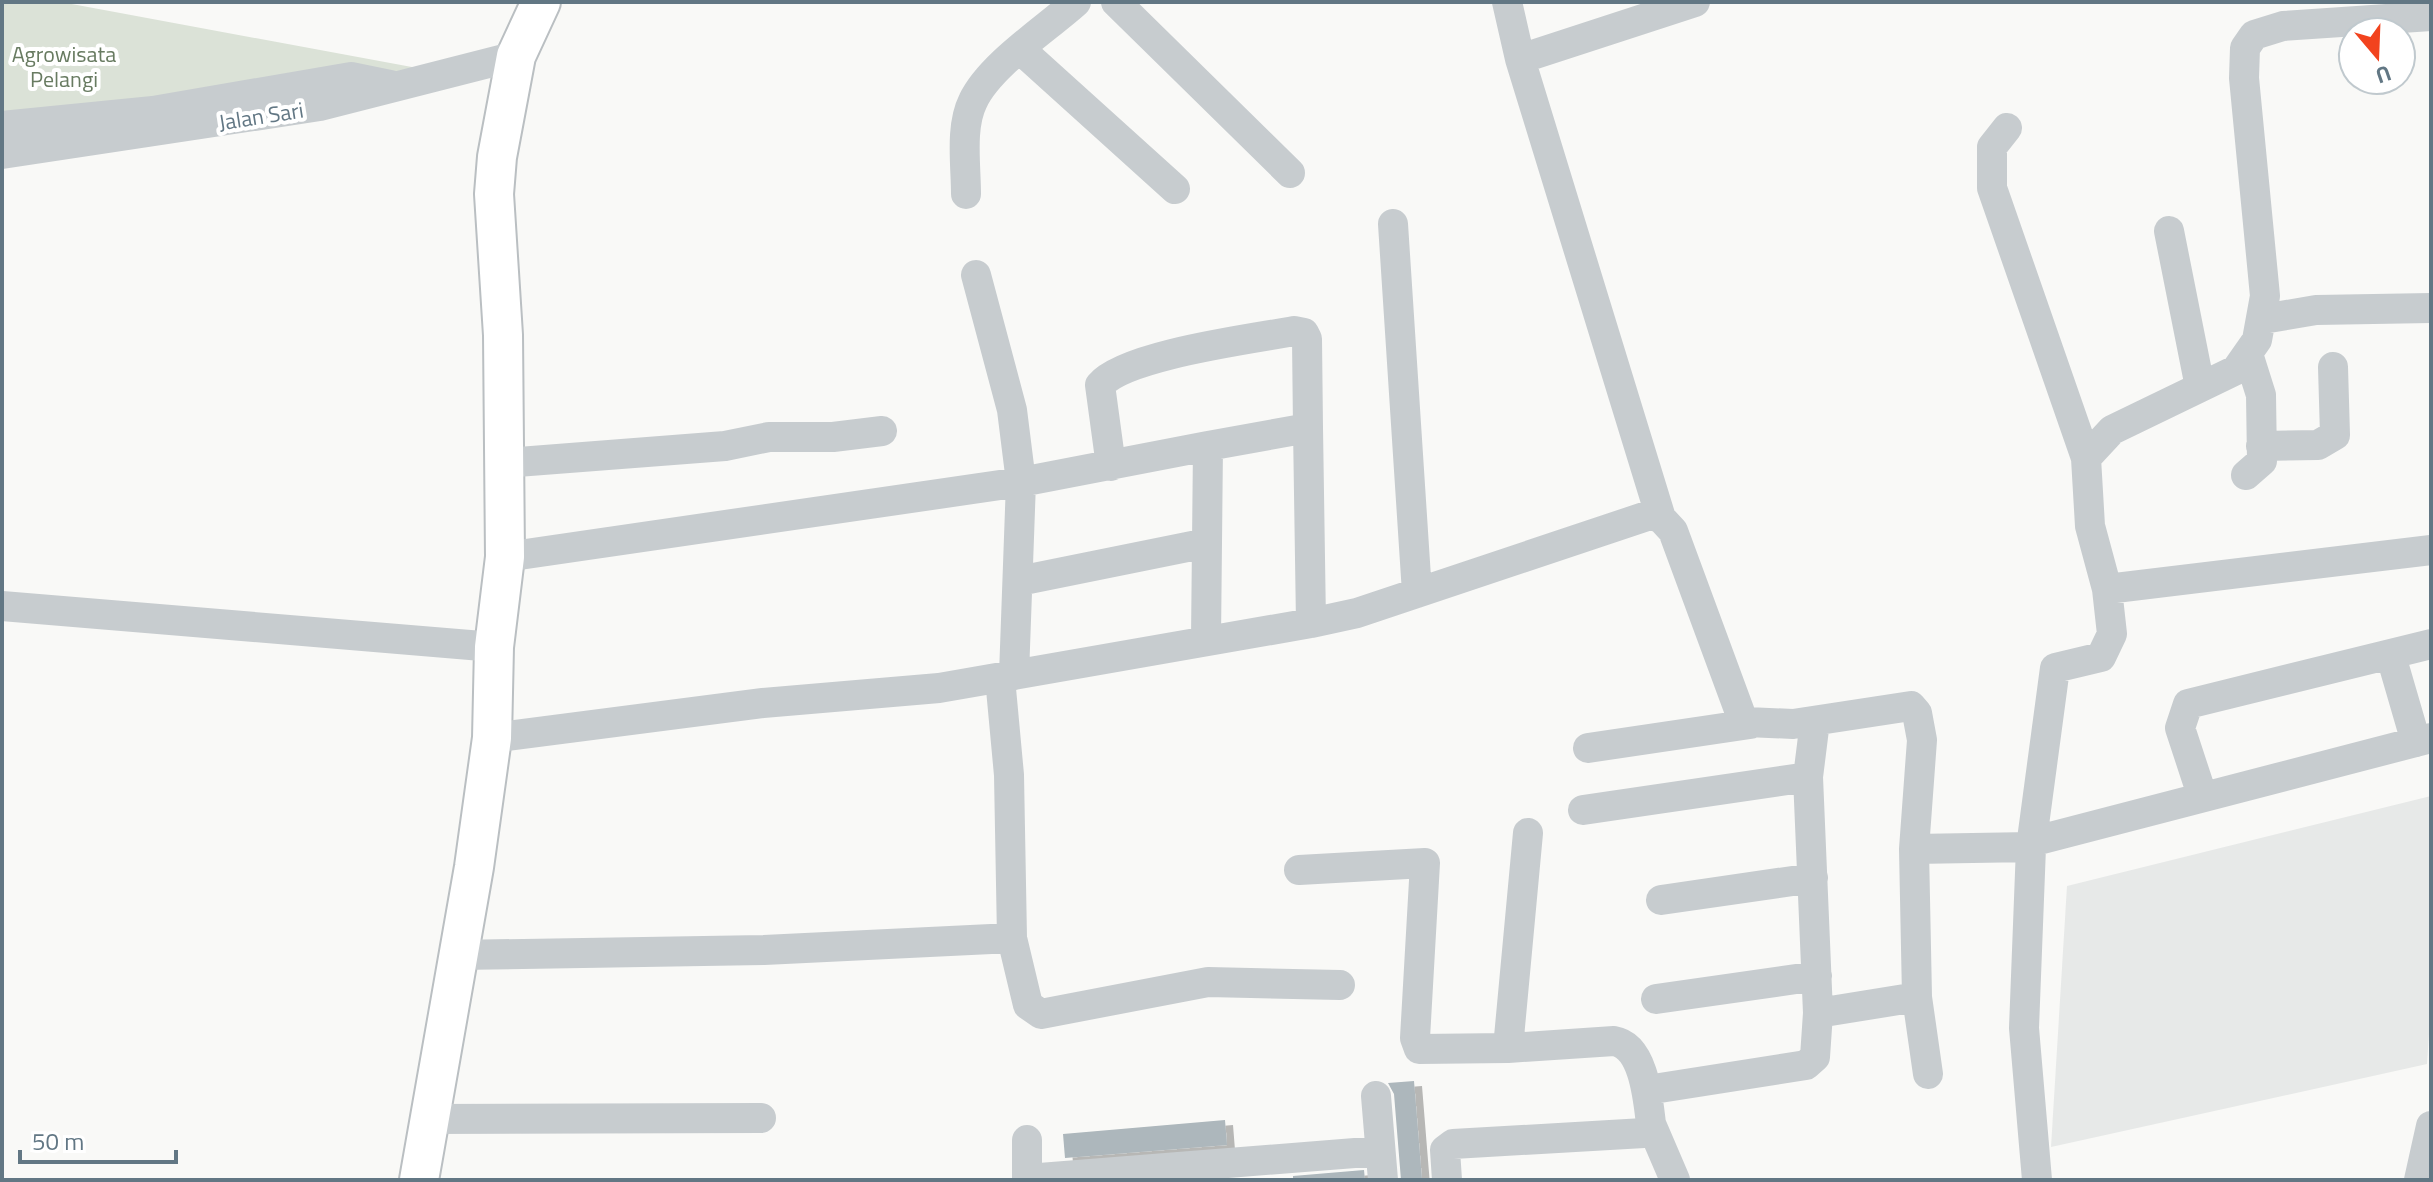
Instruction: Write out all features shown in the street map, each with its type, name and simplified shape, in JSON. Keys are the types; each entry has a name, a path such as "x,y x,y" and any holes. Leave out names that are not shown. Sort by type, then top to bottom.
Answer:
{"main road":[{"path":"419,1180 456,955 474,867 492,738 494,647 505,557 503,335 494,194 502,118 516,56 541,2"}],"street":[{"path":"966,194 966,127 973,101 986,82 1076,2"},
{"path":"1116,2 1290,173"},
{"path":"1507,2 1520,59 1661,518 1673,531 1742,718 1750,724"},
{"path":"1520,59 1695,2"},
{"path":"2086,458 2112,430 2236,370 2249,357 2264,308 2232,74 2254,35 2323,12 2427,11"},
{"path":"1021,50 1175,189"},
{"name":"Jalan Sari","path":"2,154 320,106 516,56"},
{"path":"2,126 153,111 351,77 404,87"},
{"path":"2007,128 1992,147 1992,188 2086,458 2090,526 2107,589 2112,634 2101,657 2055,668 2031,844 2024,1028 2037,1180"},
{"path":"1393,224 1417,593"},
{"path":"2169,231 2200,387"},
{"path":"976,275 1012,410 1021,482 1019,581 1007,677 1012,938 1028,1005 1041,1014 1208,982 1340,985"},
{"path":"2264,308 2431,308"},
{"path":"1111,466 1100,385 1110,374 1187,352 1294,331 1304,333 1307,339 1311,623"},
{"path":"2246,475 2260,466 2261,446 2261,395 2249,357"},
{"path":"2261,446 2318,445 2335,435 2333,367"},
{"path":"505,557 1021,482 1308,428"},
{"path":"504,463 725,446 769,437 833,437 882,431"},
{"path":"1206,639 1208,446"},
{"path":"492,738 763,703 939,688 1311,623 1417,593 1650,515 1661,518"},
{"path":"1019,581 1207,543"},
{"path":"2107,589 2431,550"},
{"path":"2,606 494,647"},
{"path":"2202,795 2180,728 2188,704 2431,644"},
{"path":"1914,849 2031,844 2202,795 2423,740 2391,656"},
{"path":"1588,748 1750,724 1815,721 1911,706 1915,708 1922,740 1914,849 1917,997 1928,1074"},
{"path":"1647,1090 1806,1065 1815,1057 1818,1013 1808,777 1815,721"},
{"path":"1583,810 1808,777"},
{"path":"1508,1048 1528,833"},
{"path":"1299,870 1424,861 1428,866 1419,1049 1508,1048 1620,1041 1627,1046 1647,1090 1651,1124 1675,1180"},
{"path":"1661,900 1813,878"},
{"path":"456,955 764,950 1012,938"},
{"path":"1656,999 1817,976"},
{"path":"1818,1013 1917,997"},
{"path":"1027,1140 1027,1180 1382,1165 1376,1096"},
{"path":"429,1119 761,1118"},
{"path":"1447,1180 1445,1150 1453,1144 1638,1135 1651,1124"},
{"path":"2419,1180 2431,1126"}],"shaded area":[{"path":"2431,796 2431,1004 2427,1064 2051,1147 2067,886"}],"green space":[{"name":"Agrowisata Pelangi","path":"2,2 61,2 428,70 2,146"}],"building":[{"path":"1414,1081 1422,1180 1401,1180 1394,1094 1388,1083"},
{"path":"1225,1120 1227,1145 1065,1158 1063,1134"},
{"path":"1364,1170 1365,1180 1293,1180 1293,1176"}]}
